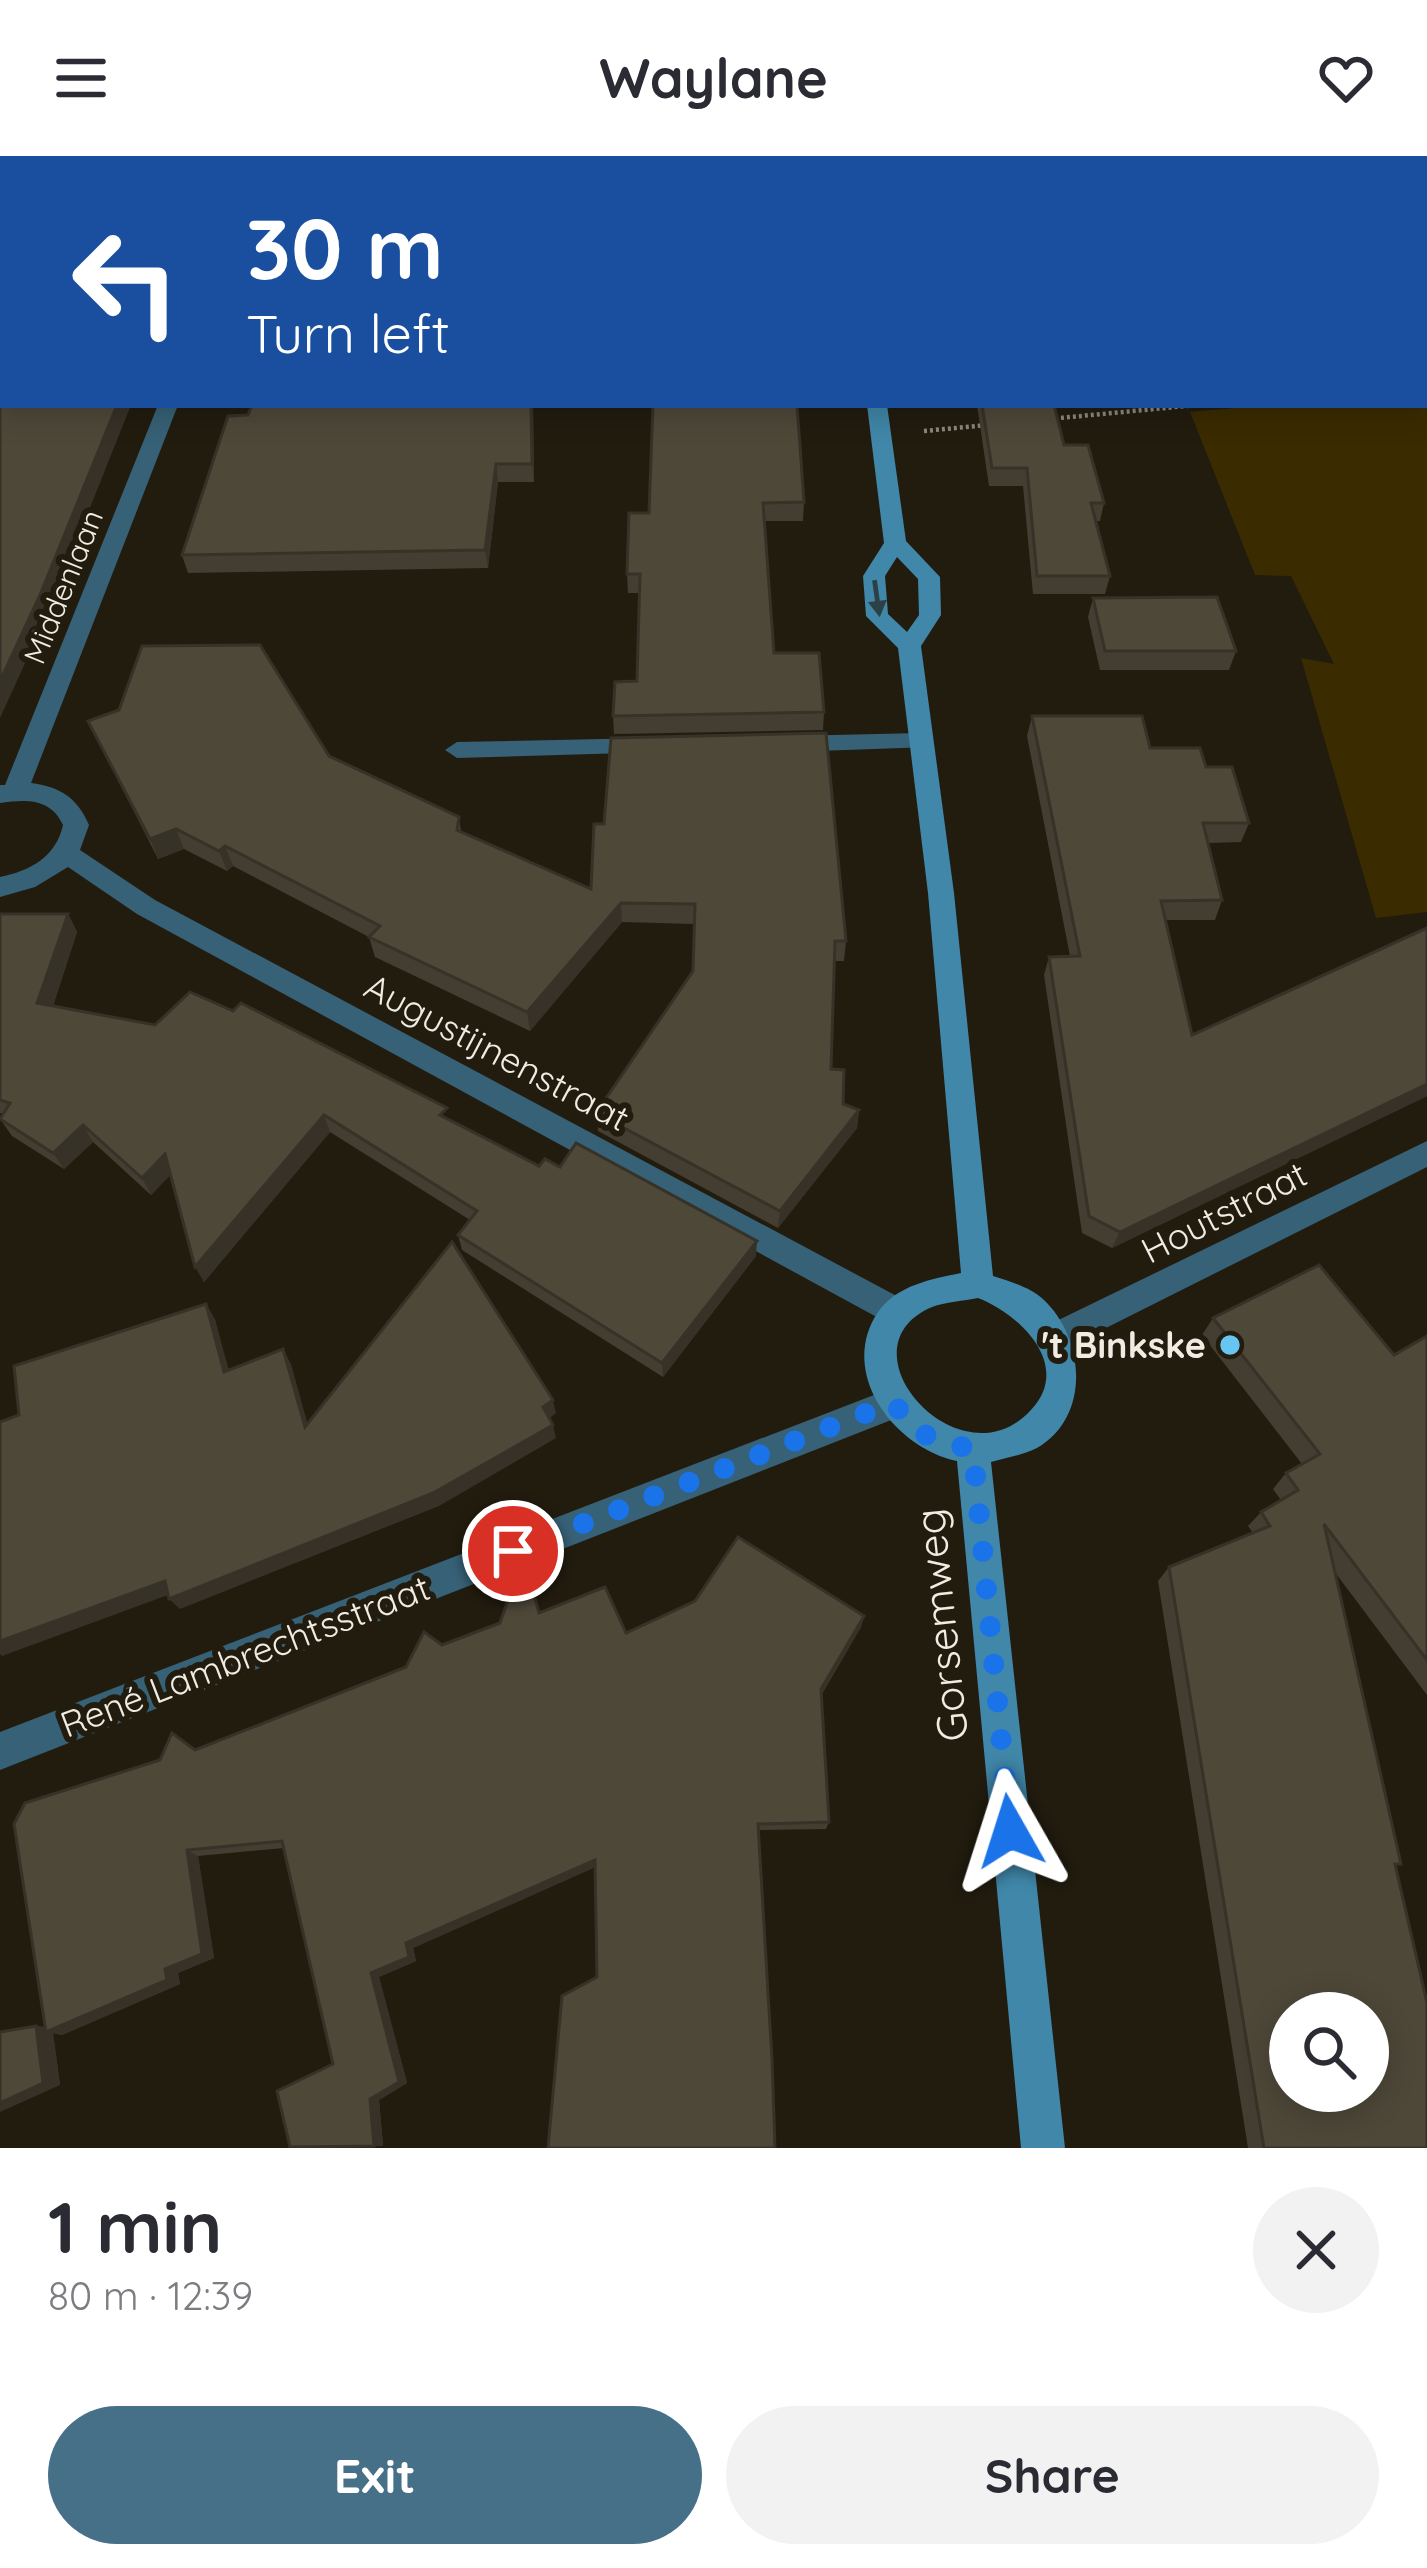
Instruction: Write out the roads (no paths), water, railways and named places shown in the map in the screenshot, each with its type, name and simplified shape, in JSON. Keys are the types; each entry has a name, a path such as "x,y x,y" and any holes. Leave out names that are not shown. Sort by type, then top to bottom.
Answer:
{"street":[{"name":"Middenlaan","path":"8,792 167,408"},
{"path":"877,408 895,543 928,577 930,615 909,646"},
{"path":"895,543 874,576 877,616 909,646 978,1284"},
{"path":"759,744 921,741"},
{"path":"457,750 666,746"},
{"path":"0,887 35,877 67,853 76,825 69,807 52,796 8,792"},
{"name":"Augustijnenstraat","path":"67,853 146,907 895,1311"},
{"name":"Houtstraat","path":"1054,1338 1427,1153"},
{"path":"978,1284 1021,1301 1054,1338 1061,1360 1055,1407 1037,1430 1005,1447 973,1450 927,1436 892,1403 878,1360 881,1336 895,1311 938,1285 978,1284"},
{"name":"René Lambrechtsstraat","path":"0,1751 892,1403"},
{"name":"Gorsemweg","path":"973,1450 1043,2148"}],"place":[{"name":"'t Binkske","path":"1230,1345"}]}
